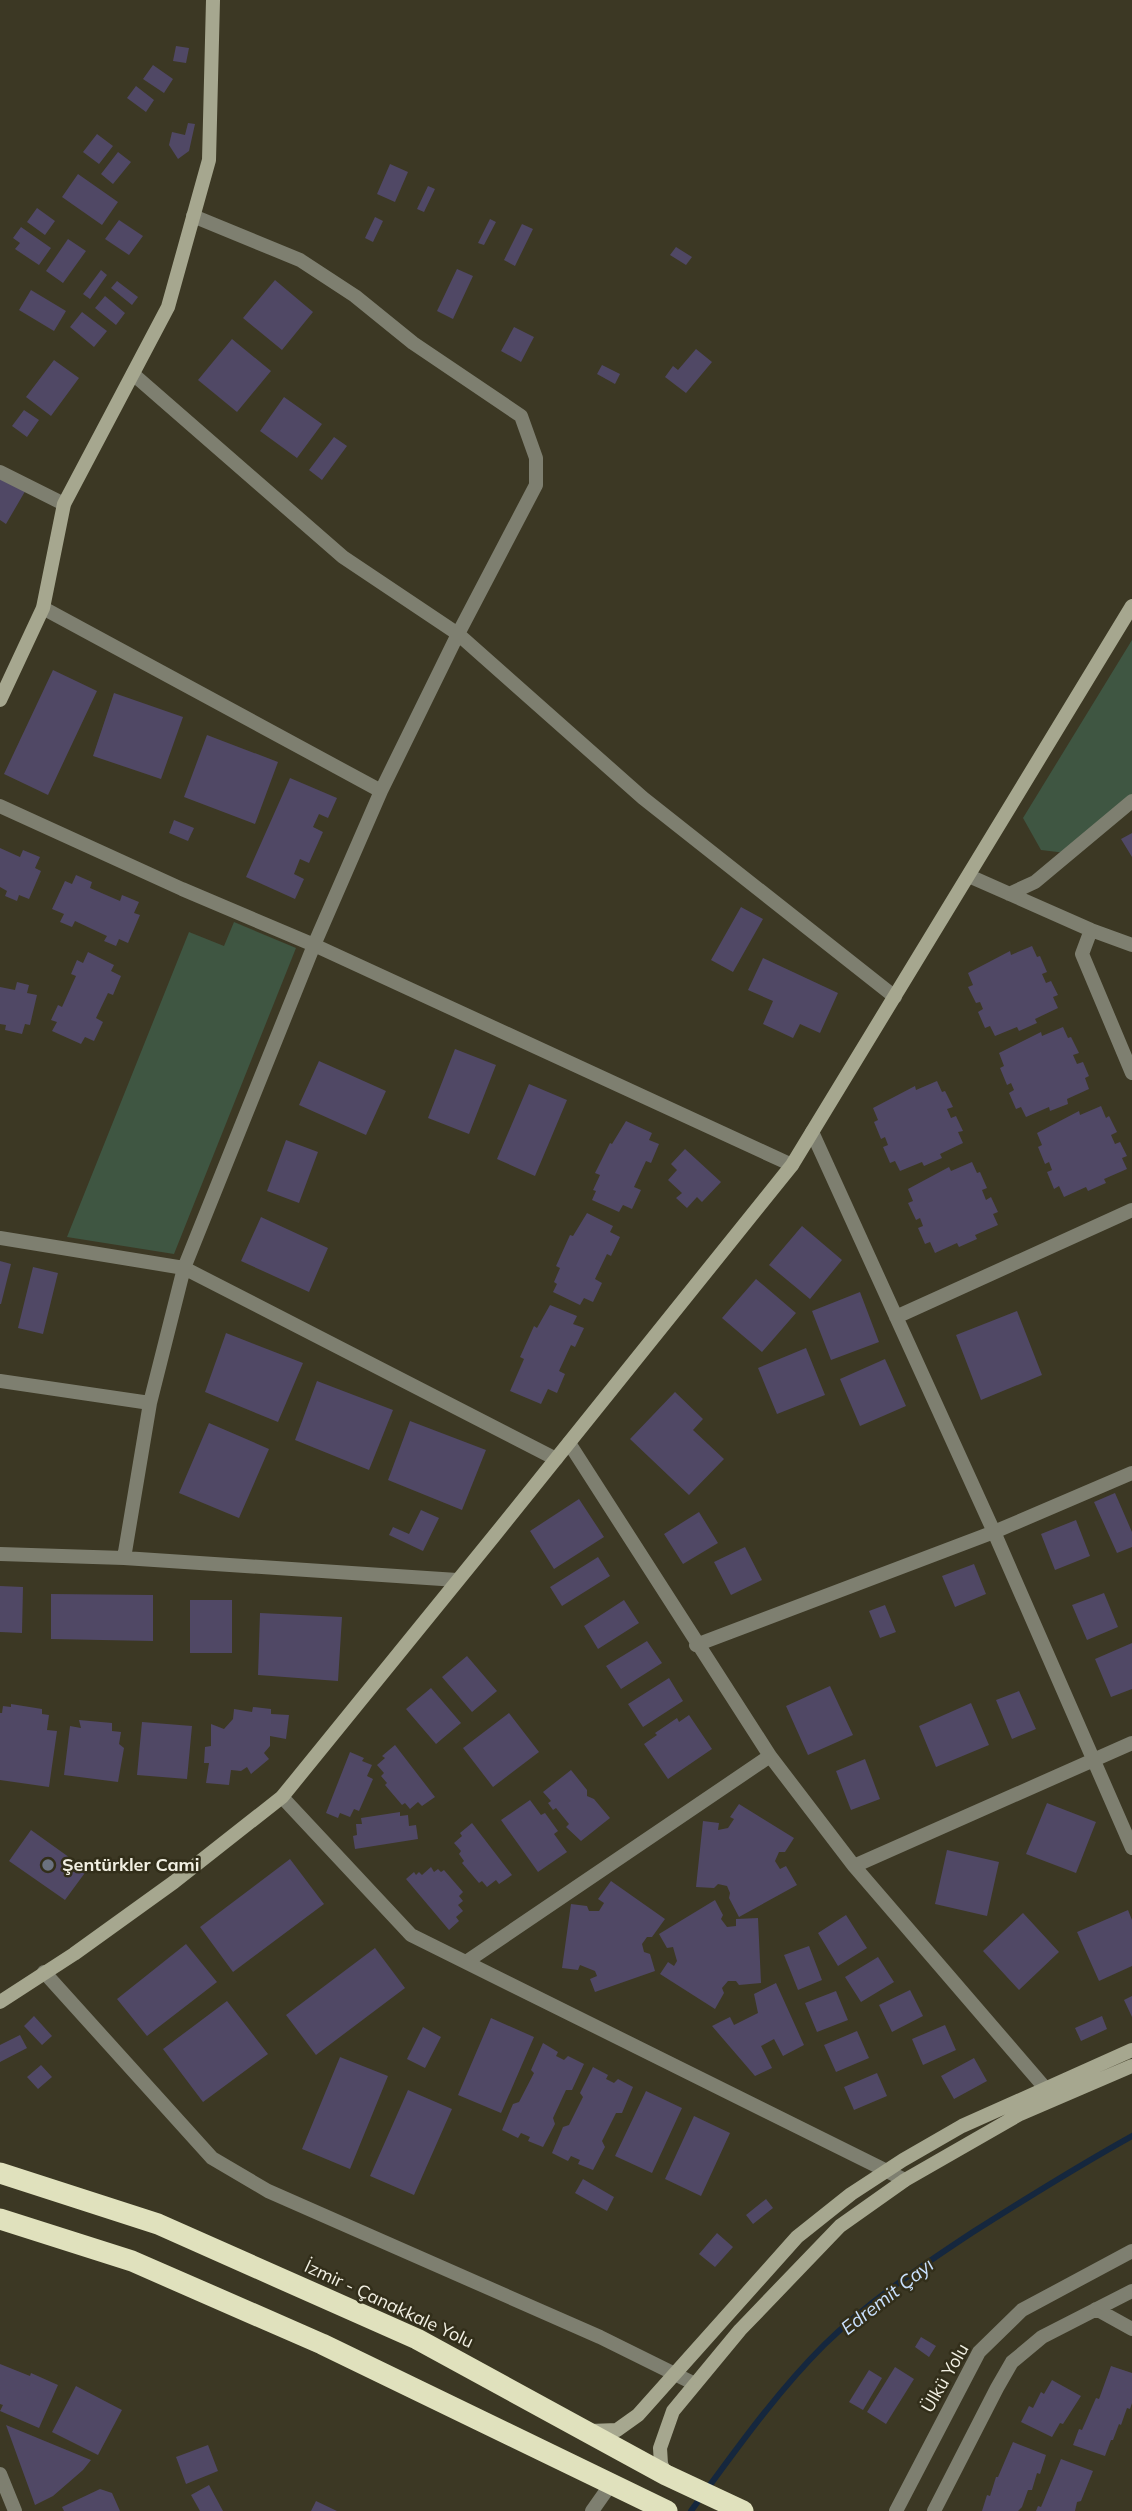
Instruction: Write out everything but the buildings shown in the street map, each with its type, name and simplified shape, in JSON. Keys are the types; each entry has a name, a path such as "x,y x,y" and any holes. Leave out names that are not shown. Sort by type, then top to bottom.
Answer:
{"highway":[{"name":"İzmir - Çanakkale Yolu","path":"0,2173 158,2224 417,2339 668,2476 743,2511"},
{"path":"0,2219 132,2261 321,2344 667,2511"}],"street":[{"path":"0,700 43,608 64,504 168,307 209,160 213,0"},
{"path":"124,1558 150,1403 184,1268 314,945 381,791 458,634 536,485 536,458 521,416 413,343 355,296 300,260 193,216"},
{"path":"133,374 343,557 458,634 643,798 895,997"},
{"path":"0,472 64,504"},
{"path":"0,2001 74,1954 174,1882 282,1797 792,1166 1132,606"},
{"path":"43,608 381,791"},
{"path":"1009,894 1035,882 1132,801"},
{"path":"0,806 182,889 314,945 792,1166"},
{"path":"969,876 1091,930 1132,945"},
{"path":"1091,930 1082,954 1132,1073"},
{"path":"812,1132 995,1532 1132,1848"},
{"path":"896,1317 1132,1210"},
{"path":"0,1238 184,1268 556,1459"},
{"path":"0,1381 150,1403"},
{"path":"569,1443 696,1645 770,1756 854,1866 1050,2093"},
{"path":"696,1645 995,1532 1132,1474"},
{"path":"0,1554 124,1558 457,1580"},
{"path":"854,1866 1132,1743"},
{"path":"466,1962 770,1756"},
{"path":"282,1797 411,1935 905,2180"},
{"path":"44,1972 212,2158 268,2191 600,2337 695,2384"},
{"path":"668,2476 661,2464 660,2448 673,2411 740,2330 840,2225 905,2180 1020,2114 1050,2093 1132,2050"},
{"path":"585,2430 617,2430 638,2415 797,2236 851,2194 962,2126 1132,2066"},
{"name":"Ülkü Yolu","path":"896,2511 979,2352 1022,2310 1132,2251"},
{"path":"934,2511 1012,2362 1042,2337 1132,2291"},
{"path":"1096,2309 1132,2329"},
{"path":"0,2474 15,2511"},
{"path":"592,2511 611,2484"}],"green space":[{"path":"1132,640 1132,797 1066,853 1041,850 1023,818"},
{"path":"234,922 296,948 174,1254 67,1237 189,932 224,946"}],"waterway":[{"name":"Edremit Çayı","path":"691,2511 754,2425 788,2384 824,2345 859,2314 973,2232 1132,2136"}],"place":[{"name":"Şentürkler Cami","path":"48,1865"}]}
